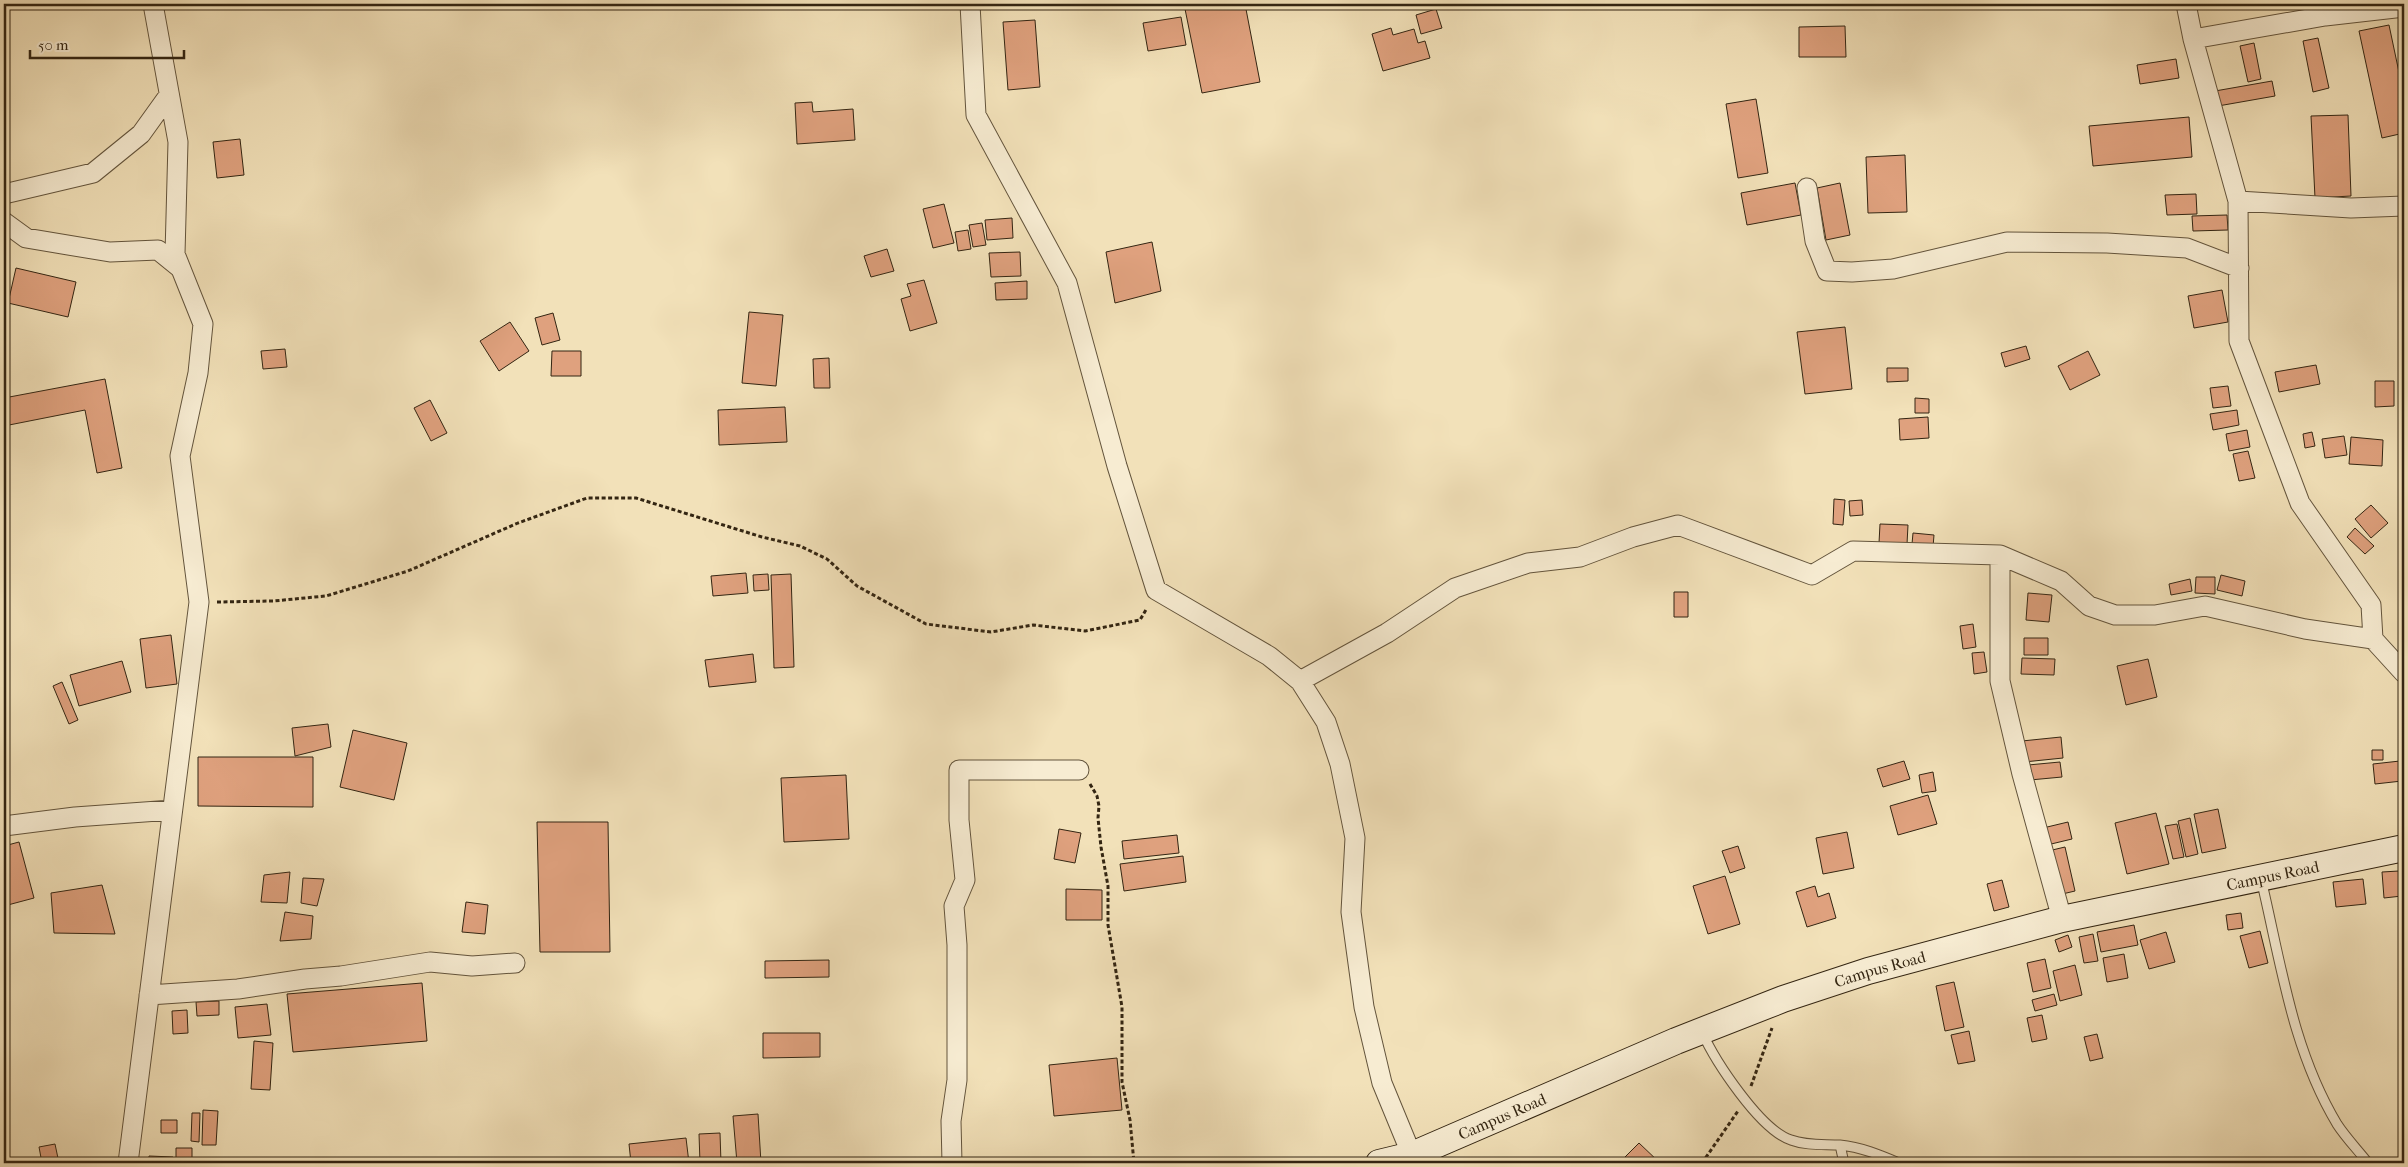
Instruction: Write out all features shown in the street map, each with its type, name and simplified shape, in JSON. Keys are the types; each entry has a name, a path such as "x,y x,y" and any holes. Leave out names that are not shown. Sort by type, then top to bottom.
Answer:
{"street":[{"path":"128,1163 199,602 180,456 198,373 203,324 176,254 178,142 153,4"},
{"path":"970,4 976,115 1067,284 1117,466 1156,590 1269,656 1300,681 1326,722 1340,764 1356,838 1351,912 1364,1007 1382,1083 1413,1159"},
{"path":"2186,4 2193,39 2238,201 2239,341 2300,503 2371,605 2373,639 2404,673"},
{"path":"2193,39 2325,16 2404,7"},
{"path":"4,194 93,173 141,134 169,95"},
{"path":"1807,188 1815,241 1827,271 1852,272 1893,269 2007,242 2187,248 2239,268"},
{"path":"2238,201 2351,208 2404,206"},
{"path":"4,222 26,238 110,252 158,250 180,266"},
{"path":"1300,681 1388,633 1455,588 1528,563 1580,556 1633,537 1678,525 1812,575 1853,551 2000,556 2061,581 2089,606 2115,615 2155,616 2205,606 2305,629 2373,639"},
{"path":"2000,556 2000,682 2022,774 2062,919"},
{"path":"952,1163 951,1121 957,1080 957,945 954,906 965,880 959,820 958,770 1079,770"},
{"path":"4,826 75,817 172,810"},
{"name":"Campus Road","path":"1379,1163 1413,1159 1702,1031 1868,970 2062,919 2404,848"},
{"path":"149,996 238,989 430,962 472,966 515,963"}],"lane":[{"path":"2260,877 2292,1018 2306,1058 2323,1098 2338,1126 2368,1163"},
{"path":"1702,1031 1719,1064 1765,1124 1791,1141 1813,1145 1840,1145 1862,1148 1899,1163"},
{"path":"1840,1145 1844,1163"}],"path":[{"path":"199,602 273,601 326,596 408,571 518,523 587,498 636,498 762,537 800,546 827,559 857,586 926,624 992,632 1033,624 1085,631 1140,620 1156,590"},
{"path":"1079,770 1097,796 1099,806 1100,847 1108,886 1108,925 1122,1007 1122,1082 1130,1120 1134,1163"}],"building":[{"path":"1184,4 1245,4 1260,82 1202,93"},
{"path":"1436,9 1442,28 1421,34 1416,15"},
{"path":"1181,17 1186,45 1148,51 1143,23"},
{"path":"1035,20 1040,87 1008,90 1003,22"},
{"path":"2389,25 2404,96 2404,133 2382,138 2359,31"},
{"path":"1845,26 1846,57 1799,57 1799,27"},
{"path":"1391,28 1393,35 1414,29 1418,43 1425,41 1430,58 1383,71 1372,34"},
{"path":"2318,38 2329,88 2313,92 2303,41"},
{"path":"2254,43 2261,79 2248,82 2240,46"},
{"path":"2176,59 2179,78 2140,84 2137,65"},
{"path":"2272,81 2275,96 2218,106 2215,91"},
{"path":"1756,99 1768,173 1738,178 1726,104"},
{"path":"812,102 813,112 853,109 855,140 797,144 795,103"},
{"path":"2348,115 2351,196 2315,198 2311,116"},
{"path":"2189,117 2192,157 2093,166 2089,126"},
{"path":"240,139 244,175 217,178 213,142"},
{"path":"1905,155 1907,212 1868,213 1866,157"},
{"path":"1795,183 1801,215 1747,225 1741,193"},
{"path":"1840,183 1850,235 1826,240 1817,188"},
{"path":"2196,194 2197,214 2167,215 2165,195"},
{"path":"944,204 954,243 933,248 923,209"},
{"path":"2227,215 2228,230 2193,231 2192,216"},
{"path":"1012,218 1013,238 987,240 985,220"},
{"path":"982,223 986,245 973,247 969,225"},
{"path":"968,230 971,249 958,251 955,232"},
{"path":"1152,242 1161,291 1115,303 1106,252"},
{"path":"887,249 894,271 871,277 864,256"},
{"path":"1020,252 1021,276 991,277 989,253"},
{"path":"16,268 76,282 68,317 8,303"},
{"path":"924,280 937,323 910,331 901,299 911,296 907,284"},
{"path":"1027,281 1027,299 996,300 995,283"},
{"path":"2222,290 2228,322 2194,328 2188,296"},
{"path":"749,312 783,315 776,386 742,383"},
{"path":"553,313 560,340 542,345 535,318"},
{"path":"510,322 529,351 499,371 480,341"},
{"path":"1845,327 1852,389 1805,394 1797,332"},
{"path":"2026,346 2030,359 2005,367 2001,353"},
{"path":"285,349 287,367 263,369 261,351"},
{"path":"552,351 581,351 581,376 551,376"},
{"path":"2088,351 2100,375 2070,390 2058,366"},
{"path":"829,358 830,388 814,388 813,359"},
{"path":"2316,365 2320,384 2279,392 2275,372"},
{"path":"1887,368 1908,368 1908,381 1887,382"},
{"path":"105,379 122,468 97,473 85,410 4,426 4,398"},
{"path":"2375,381 2394,381 2394,406 2375,407"},
{"path":"2228,386 2231,406 2213,408 2210,388"},
{"path":"1915,398 1929,399 1929,413 1915,413"},
{"path":"430,400 447,433 431,441 414,408"},
{"path":"785,407 787,442 719,445 718,410"},
{"path":"2237,410 2239,425 2213,430 2210,414"},
{"path":"1928,417 1929,438 1900,440 1899,419"},
{"path":"2247,430 2250,447 2229,451 2226,434"},
{"path":"2312,432 2315,446 2305,448 2303,434"},
{"path":"2344,436 2347,455 2325,458 2322,439"},
{"path":"2351,437 2383,440 2382,466 2349,464"},
{"path":"2248,451 2255,478 2239,481 2233,454"},
{"path":"2404,460 2404,481 2400,461"},
{"path":"1834,499 1845,500 1843,525 1833,524"},
{"path":"1862,500 1863,515 1850,516 1849,501"},
{"path":"2371,505 2388,523 2371,538 2355,519"},
{"path":"1880,524 1908,525 1907,544 1879,543"},
{"path":"2355,528 2374,546 2365,554 2347,537"},
{"path":"1913,533 1934,535 1933,547 1912,544"},
{"path":"746,573 748,593 713,596 711,576"},
{"path":"768,574 769,590 754,591 753,575"},
{"path":"791,574 794,667 774,668 771,575"},
{"path":"2221,575 2245,581 2242,596 2217,590"},
{"path":"2196,577 2215,577 2215,594 2195,593"},
{"path":"2190,579 2192,591 2171,595 2169,584"},
{"path":"1674,592 1688,592 1688,617 1674,617"},
{"path":"2028,593 2052,595 2049,622 2026,620"},
{"path":"1973,624 1976,647 1963,649 1960,626"},
{"path":"171,635 177,684 146,688 140,639"},
{"path":"2024,638 2048,638 2048,655 2024,655"},
{"path":"1984,652 1987,672 1974,674 1972,653"},
{"path":"753,654 756,682 709,687 705,660"},
{"path":"2022,658 2055,659 2054,675 2021,674"},
{"path":"2148,659 2157,697 2126,705 2117,666"},
{"path":"122,661 131,692 79,706 70,675"},
{"path":"62,682 78,720 69,724 53,686"},
{"path":"328,724 331,747 295,756 292,728"},
{"path":"353,730 407,743 394,800 340,787"},
{"path":"2061,737 2063,758 2024,762 2022,741"},
{"path":"2372,750 2383,750 2383,760 2372,760"},
{"path":"198,757 313,757 313,807 198,806"},
{"path":"1904,761 1910,779 1883,787 1877,769"},
{"path":"2400,761 2402,781 2375,784 2373,764"},
{"path":"2060,762 2062,777 2030,780 2028,765"},
{"path":"1933,772 1936,791 1922,793 1919,775"},
{"path":"846,775 849,839 784,842 781,778"},
{"path":"1928,795 1937,824 1898,835 1890,806"},
{"path":"2218,809 2226,848 2202,853 2194,814"},
{"path":"2156,813 2169,864 2127,874 2115,823"},
{"path":"2190,818 2198,854 2186,857 2178,821"},
{"path":"537,822 608,822 610,952 540,952"},
{"path":"2068,822 2072,839 2047,845 2043,828"},
{"path":"2177,824 2184,857 2173,859 2165,826"},
{"path":"1059,829 1081,833 1075,863 1054,859"},
{"path":"1847,832 1854,868 1823,874 1816,838"},
{"path":"1177,835 1179,853 1124,859 1122,841"},
{"path":"19,842 34,898 4,906 4,846"},
{"path":"1738,846 1745,868 1730,873 1722,851"},
{"path":"2065,847 2075,891 2058,895 2048,851"},
{"path":"1183,856 1186,882 1124,891 1120,864"},
{"path":"2399,871 2402,896 2384,898 2382,872"},
{"path":"290,872 287,903 261,902 264,875"},
{"path":"1725,876 1740,924 1708,934 1693,886"},
{"path":"303,878 324,879 317,906 301,903"},
{"path":"2363,879 2366,904 2336,907 2333,882"},
{"path":"2002,880 2009,907 1994,911 1987,884"},
{"path":"102,885 115,934 54,933 51,893"},
{"path":"1815,886 1818,897 1829,893 1836,918 1807,927 1796,892"},
{"path":"1066,889 1102,890 1102,920 1066,920"},
{"path":"466,902 488,905 485,934 462,932"},
{"path":"285,912 313,916 311,939 280,941"},
{"path":"2241,913 2243,928 2228,930 2226,915"},
{"path":"2134,925 2138,945 2101,952 2097,932"},
{"path":"2260,931 2268,963 2249,968 2240,936"},
{"path":"2166,932 2175,962 2149,969 2140,940"},
{"path":"2093,934 2098,961 2084,963 2079,937"},
{"path":"2068,935 2072,947 2059,952 2055,940"},
{"path":"2124,954 2128,978 2107,982 2103,958"},
{"path":"2045,959 2051,988 2033,992 2027,963"},
{"path":"829,960 829,977 765,978 765,961"},
{"path":"2075,965 2082,995 2060,1001 2053,971"},
{"path":"1954,982 1964,1027 1945,1031 1936,986"},
{"path":"422,983 427,1041 293,1052 287,994"},
{"path":"2054,994 2057,1005 2035,1011 2032,1000"},
{"path":"219,1001 219,1015 197,1016 196,1002"},
{"path":"267,1004 271,1035 238,1038 235,1007"},
{"path":"187,1010 188,1033 173,1034 172,1011"},
{"path":"2042,1015 2047,1039 2032,1042 2027,1018"},
{"path":"1969,1031 1975,1061 1958,1064 1951,1035"},
{"path":"763,1033 820,1033 820,1057 763,1058"},
{"path":"2097,1034 2103,1058 2090,1061 2084,1037"},
{"path":"254,1041 273,1043 270,1090 251,1089"},
{"path":"1117,1058 1122,1110 1054,1116 1049,1065"},
{"path":"203,1110 218,1111 216,1145 202,1145"},
{"path":"192,1113 200,1113 199,1142 191,1141"},
{"path":"758,1114 761,1163 737,1163 733,1116"},
{"path":"161,1120 177,1120 177,1133 161,1133"},
{"path":"720,1133 721,1163 700,1163 699,1134"},
{"path":"686,1138 689,1163 631,1163 629,1144"},
{"path":"1639,1143 1660,1163 1619,1163"},
{"path":"55,1144 59,1163 42,1163 39,1147"},
{"path":"176,1148 192,1148 192,1163 176,1163"},
{"path":"149,1156 173,1157 173,1163 149,1163"}]}
